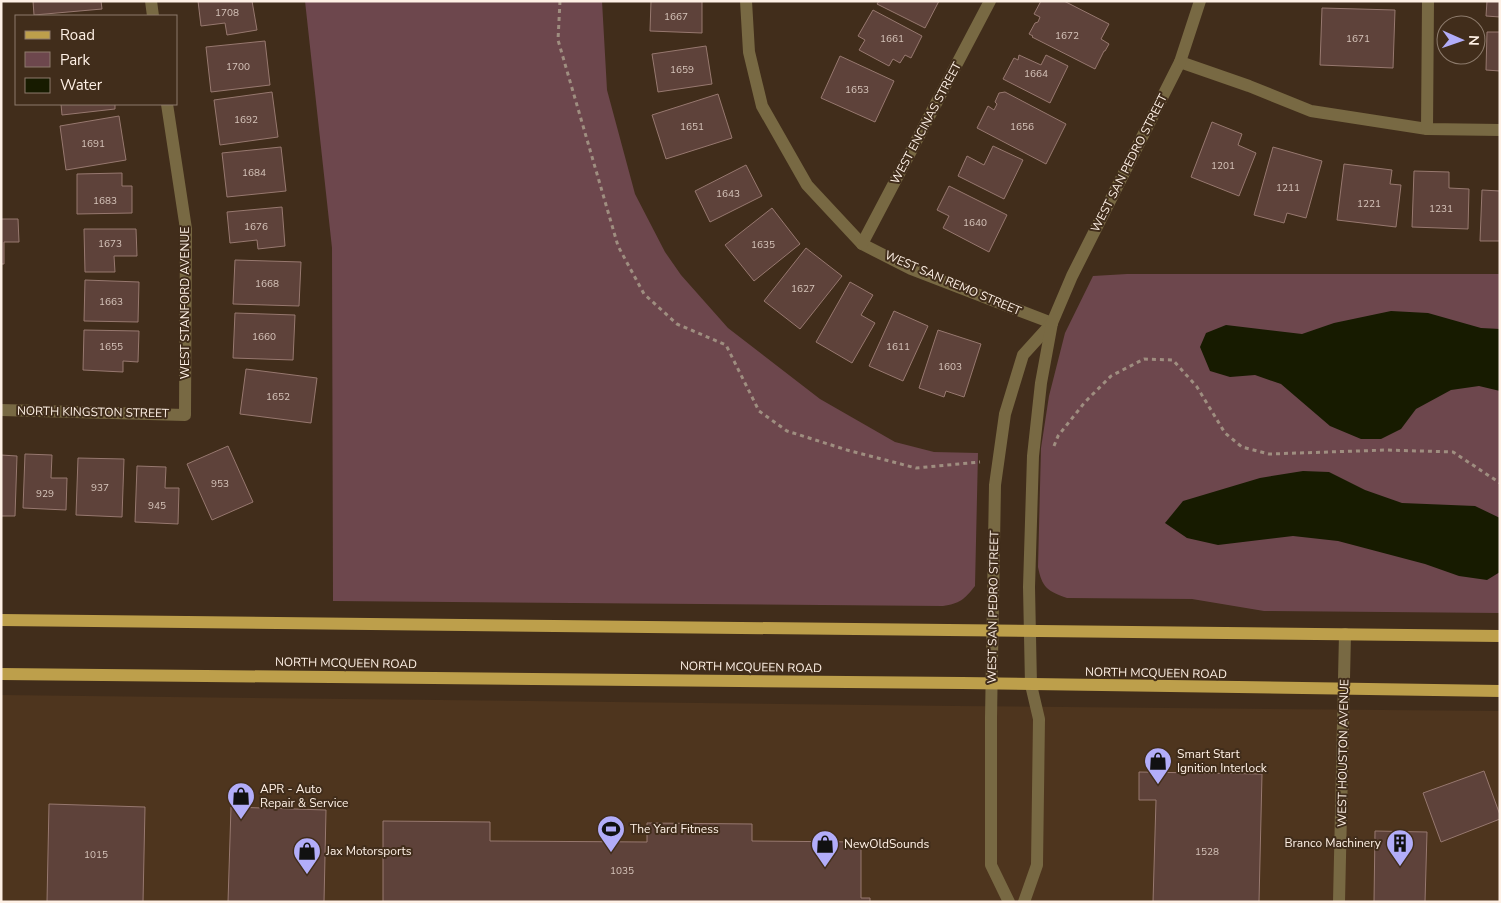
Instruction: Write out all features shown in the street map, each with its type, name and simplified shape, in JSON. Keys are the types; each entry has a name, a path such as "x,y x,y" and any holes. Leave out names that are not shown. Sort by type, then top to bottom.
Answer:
{"main road":[{"path":"1,620 1500,636"},
{"name":"NORTH MCQUEEN ROAD","path":"1,674 1500,691"}],"street":[{"path":"151,1 153,15"},
{"name":"WEST SAN REMO STREET","path":"746,1 749,52 762,106 807,185 862,244 912,268 1052,323"},
{"name":"WEST ENCINAS STREET","path":"862,244 990,1"},
{"name":"WEST SAN PEDRO STREET","path":"1024,902 1037,865 1039,719 1031,685 1029,587 1033,456 1041,383 1052,323 1072,276 1180,62 1200,1"},
{"path":"1426,129 1428,1"},
{"path":"1180,62 1249,86 1310,111 1426,129 1500,130"},
{"name":"WEST STANFORD AVENUE","path":"167,105 186,229 186,415"},
{"name":"WEST SAN PEDRO STREET","path":"1009,902 991,865 991,684 995,484 1005,414 1023,355 1052,323"},
{"name":"NORTH KINGSTON STREET","path":"1,410 186,415"},
{"name":"WEST HOUSTON AVENUE","path":"1339,902 1345,634"}],"path":[{"path":"560,1 558,40 618,246 644,294 677,324 726,345 759,411 787,431 847,450 916,468 998,459"},
{"path":"1033,456 1050,454 1058,436 1085,402 1111,376 1144,359 1172,360 1197,387 1225,433 1242,446 1269,454 1387,450 1452,452 1500,483"}],"shaded area":[{"path":"1,695 1500,711 1500,902 1,902"}],"green space":[{"path":"305,1 602,1 607,90 635,194 665,252 681,275 728,328 820,399 895,442 934,452 978,453 975,586 968,594 958,602 943,606 333,601 332,248"},
{"path":"1127,274 1500,274 1500,613 1264,611 1192,599 1067,598 1046,587 1041,579 1038,567 1041,448 1049,396 1065,333 1093,276"}],"water":[{"path":"1391,311 1428,313 1481,328 1500,329 1500,391 1479,386 1451,390 1416,409 1401,429 1381,439 1361,439 1330,426 1281,384 1255,375 1230,377 1210,371 1200,347 1206,333 1226,325 1302,334 1334,323"},
{"path":"1303,471 1329,472 1365,490 1402,503 1475,506 1500,518 1500,572 1487,580 1459,576 1425,564 1338,541 1293,536 1218,545 1187,538 1165,523 1183,501 1260,478"}],"building":[{"path":"33,1 101,1 102,9 34,15"},
{"path":"198,1 252,1 257,30 227,35 225,23 201,26"},
{"path":"651,1 702,1 702,33 650,31"},
{"path":"879,1 939,1 925,28 877,4"},
{"path":"1041,1 1064,1 1109,24 1101,39 1109,44 1095,69 1029,34 1040,17 1034,14"},
{"path":"1487,1 1500,1 1500,17 1486,16"},
{"path":"1322,8 1395,10 1393,68 1320,65"},
{"path":"873,10 922,36 911,58 905,55 900,63 893,59 889,66 859,50 865,40 858,36"},
{"path":"1487,32 1500,32 1500,71 1486,70"},
{"path":"265,41 270,85 211,92 206,47"},
{"path":"706,46 712,84 658,92 652,54"},
{"path":"1019,55 1041,65 1046,55 1068,66 1050,103 1003,79 1014,58 1018,60"},
{"path":"840,56 894,81 875,122 821,98"},
{"path":"272,92 278,137 220,145 214,100"},
{"path":"1005,92 1066,124 1046,164 977,128 988,106 994,110 999,93"},
{"path":"718,94 732,138 666,159 652,115"},
{"path":"61,105 115,105 115,109 62,115"},
{"path":"119,116 126,160 66,170 60,126"},
{"path":"1212,122 1242,134 1238,145 1256,153 1239,196 1191,177"},
{"path":"993,146 1023,160 1004,199 958,176 967,156 984,165"},
{"path":"281,147 286,191 227,197 222,153"},
{"path":"1273,147 1322,161 1306,218 1287,213 1284,223 1254,215"},
{"path":"1344,164 1392,170 1390,184 1401,185 1396,227 1337,220"},
{"path":"746,165 762,196 710,222 695,191"},
{"path":"1414,171 1449,172 1449,188 1469,189 1468,229 1412,227"},
{"path":"122,173 122,186 132,186 132,213 77,214 77,174"},
{"path":"949,186 1007,215 989,252 943,228 949,216 937,210"},
{"path":"1482,190 1500,191 1500,241 1480,241"},
{"path":"282,207 285,246 258,249 257,240 230,243 227,212"},
{"path":"772,208 800,244 754,281 725,245"},
{"path":"1,219 18,219 19,242 4,242 4,264 1,264"},
{"path":"84,229 136,229 137,256 114,256 115,272 85,272"},
{"path":"806,248 842,276 800,329 764,301"},
{"path":"235,260 301,262 299,306 233,304"},
{"path":"85,280 139,282 138,322 84,321"},
{"path":"850,282 873,295 861,315 875,323 852,363 816,342"},
{"path":"894,311 928,326 903,381 869,366"},
{"path":"235,313 295,315 293,360 233,358"},
{"path":"84,330 139,331 138,362 123,361 123,372 83,370"},
{"path":"938,330 981,344 964,397 946,391 944,397 919,388"},
{"path":"246,369 317,378 311,423 240,414"},
{"path":"228,446 253,502 212,520 187,464"},
{"path":"25,454 52,455 51,478 67,478 66,510 23,508"},
{"path":"1,455 17,456 15,516 1,516"},
{"path":"78,458 124,459 122,517 76,515"},
{"path":"137,466 166,467 165,488 179,488 178,524 135,522"},
{"path":"1484,771 1500,819 1441,842 1423,793"},
{"path":"1139,772 1262,774 1259,902 1153,902 1156,800 1139,800"},
{"path":"49,804 145,807 143,902 47,902"},
{"path":"231,807 326,810 324,902 228,902"},
{"path":"383,821 490,822 490,841 647,842 647,823 752,824 752,841 861,842 861,898 870,898 870,902 383,902"},
{"name":"Branco Machinery","path":"1375,831 1427,832 1425,902 1374,902"}],"place":[{"name":"Smart Start Ignition Interlock","path":"1158,785"},
{"name":"APR - Auto Repair & Service","path":"241,820"},
{"name":"The Yard Fitness","path":"611,853"},
{"name":"Branco Machinery","path":"1400,867"},
{"name":"NewOldSounds","path":"825,868"},
{"name":"Jax Motorsports","path":"307,875"}]}
